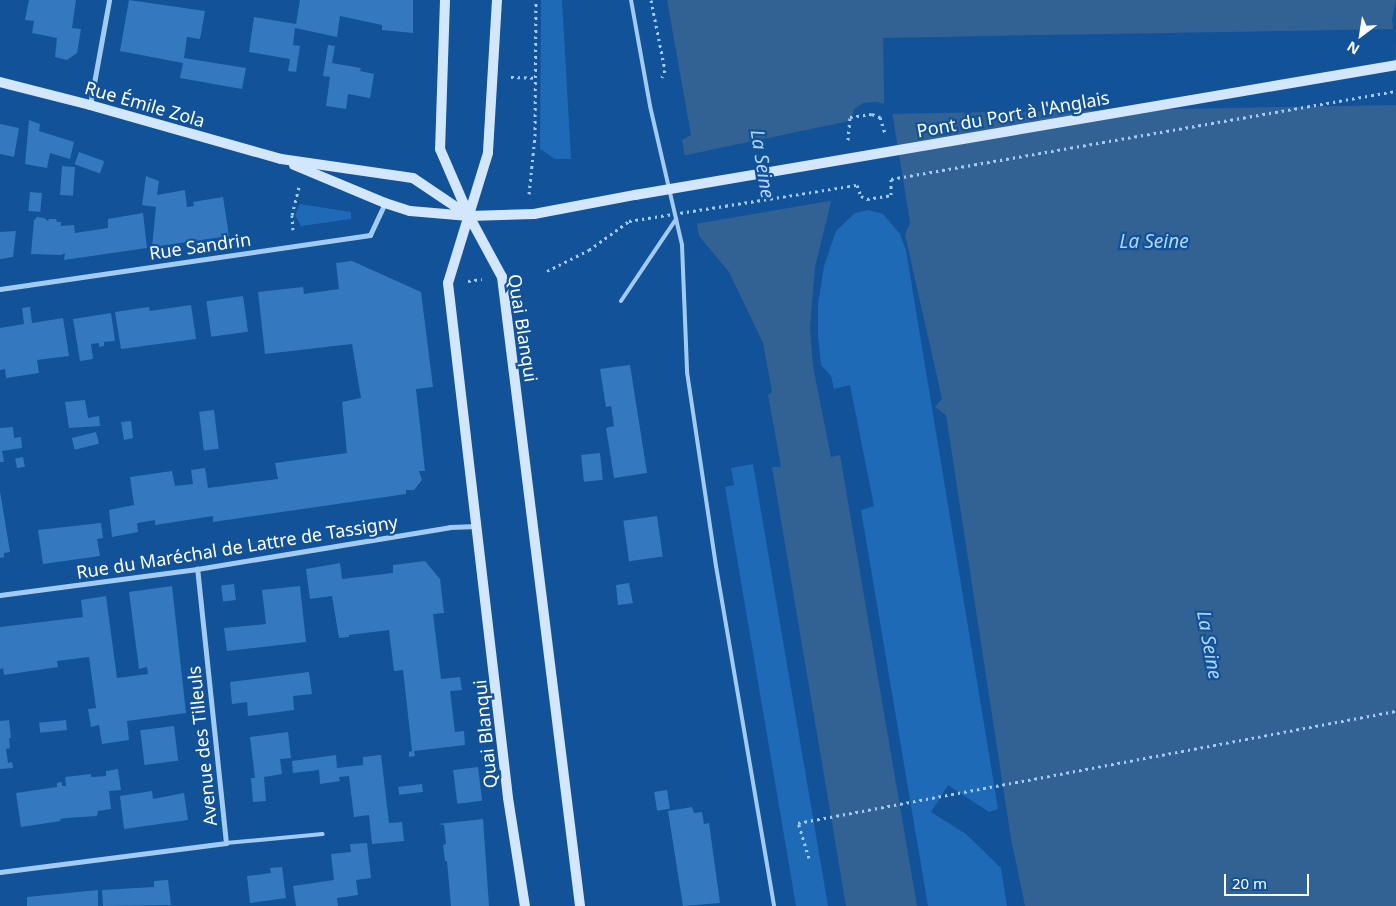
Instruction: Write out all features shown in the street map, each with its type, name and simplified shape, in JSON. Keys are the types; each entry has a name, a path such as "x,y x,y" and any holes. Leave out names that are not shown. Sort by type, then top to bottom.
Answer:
{"main road":[{"path":"445,0 440,149 469,216"},
{"path":"469,216 488,153 497,0"},
{"name":"Pont du Port à l'Anglais","path":"469,216 534,214 635,195 1396,65"},
{"name":"Rue Émile Zola","path":"0,82 90,105 281,159 385,203 410,211 469,216"},
{"name":"Rue Émile Zola","path":"281,159 413,178 469,216"},
{"name":"Quai Blanqui","path":"469,216 448,283 478,526 508,798 525,906"},
{"name":"Quai Blanqui","path":"469,216 502,277 580,906"}],"street":[{"path":"90,105 109,0"},
{"name":"Rue Sandrin","path":"0,289 370,235 385,203"},
{"name":"Rue du Maréchal de Lattre de Tassigny","path":"0,595 196,569 450,527 478,526"},
{"name":"Avenue des Tilleuls","path":"0,872 226,843 196,569"}],"lane":[{"path":"631,0 650,106 682,245 689,382 716,566 774,906"},
{"path":"621,301 676,219"},
{"path":"226,843 323,834"}],"path":[{"path":"529,194 535,136 536,0"},
{"path":"510,69 509,77 535,78"},
{"path":"547,271 589,250 629,220 857,185 861,196 868,199 891,194 891,178 1396,91"},
{"path":"292,215 295,202"},
{"path":"809,858 798,823 1396,711"}],"shaded area":[{"path":"541,0 562,0 571,159 555,159 540,149"},
{"path":"300,204 351,212 351,219 301,226 295,215"},
{"path":"868,210 883,214 900,234 906,250 998,809 989,812 948,785 931,812 966,834 1001,868 1007,906 928,906 861,510 874,506 850,385 834,389 831,376 821,365 818,336 818,305 824,266 836,231 855,213"},
{"path":"753,464 828,906 796,906 725,487 734,485 731,468"}],"water":[{"name":"La Seine","path":"667,0 1396,0 1392,20 1396,50 1396,906 1025,906 1011,839 946,415 935,407 942,399 905,235 910,222 892,112 886,104 876,102 863,103 854,109 815,267 810,328 813,366 831,457 840,455 917,906 846,906 772,467 781,467 768,395 772,392 763,343 729,272 699,236 682,140 691,135"}],"pier":[{"path":"1395,29 1396,105 884,114 883,38"},
{"path":"854,120 835,200 695,224 682,156"}],"building":[{"path":"29,0 76,0 72,28 81,29 77,53 67,60 55,57 57,38 32,33 34,21 25,20"},
{"path":"129,0 205,11 200,39 187,37 184,58 246,68 242,89 180,78 183,63 120,51"},
{"path":"300,0 413,0 413,33 382,30 382,25 340,16 337,37 295,28 293,45 300,46 296,72 288,71 290,59 249,52 254,17 296,24"},
{"path":"328,45 335,46 332,63 361,68 360,71 374,74 370,98 348,94 346,109 326,106 330,77 323,76"},
{"path":"29,120 40,124 39,131 74,142 70,159 50,153 47,168 25,164"},
{"path":"0,124 19,128 14,157 0,154"},
{"path":"79,152 104,161 100,173 75,164"},
{"path":"62,166 75,167 73,196 60,195"},
{"path":"146,176 159,181 157,195 185,190 187,207 194,206 193,202 223,197 229,236 152,247 156,207 142,205"},
{"path":"30,192 42,193 40,212 28,211"},
{"path":"143,213 147,248 64,260 65,253 61,255 31,254 34,220 37,217 48,221 49,219 56,219 57,222 61,222 61,226 74,225 75,233 108,228 108,219"},
{"path":"16,231 13,257 0,259 0,232"},
{"path":"352,261 421,292 433,387 416,389 425,471 419,471 422,480 414,490 406,490 406,494 213,522 213,516 155,525 155,520 137,523 138,532 112,537 109,510 134,505 130,477 172,471 175,486 193,484 191,470 205,468 208,488 278,479 275,463 347,453 342,402 361,398 352,344 265,354 258,292 303,287 304,294 339,289 336,263"},
{"path":"243,296 248,332 211,337 206,301"},
{"path":"191,305 196,339 121,349 115,312 149,307 150,311"},
{"path":"30,307 32,323 63,318 69,356 37,360 39,373 6,378 5,369 0,370 0,328 24,324 22,308"},
{"path":"111,313 115,341 104,342 104,346 99,347 99,343 91,344 93,359 80,361 73,319"},
{"path":"630,365 647,473 614,478 606,428 614,426 611,406 606,407 600,369"},
{"path":"85,400 88,418 99,416 100,426 69,428 65,402"},
{"path":"214,410 219,449 204,451 199,412"},
{"path":"131,421 133,438 124,440 121,422"},
{"path":"13,427 14,438 21,437 22,448 2,451 4,462 0,462 0,428"},
{"path":"96,432 99,444 75,450 72,438"},
{"path":"600,453 603,480 584,482 581,455"},
{"path":"23,457 25,467 17,468 15,459"},
{"path":"0,491 10,552 4,553 4,557 0,558"},
{"path":"657,516 663,557 629,561 623,521"},
{"path":"101,523 103,538 97,539 100,556 43,564 38,530"},
{"path":"425,561 440,579 444,613 433,614 441,679 460,677 462,690 450,691 455,732 464,731 465,745 414,751 415,756 409,757 409,752 412,751 403,670 394,671 389,630 339,638 332,596 310,599 306,569 340,563 342,579 393,573 393,565"},
{"path":"629,583 633,603 618,605 616,585"},
{"path":"234,584 236,600 223,601 221,586"},
{"path":"172,586 186,713 127,721 129,740 102,744 99,725 91,727 88,709 96,708 89,657 57,661 58,667 4,675 3,668 0,669 0,627 83,617 81,600 106,596 117,678 148,674 147,667 139,669 129,592"},
{"path":"300,586 306,642 227,651 224,628 266,624 262,590"},
{"path":"309,672 312,694 293,696 294,710 248,716 247,702 232,704 230,682"},
{"path":"9,720 10,748 6,749 8,763 12,762 13,768 0,769 0,721"},
{"path":"66,720 67,730 40,733 39,723"},
{"path":"174,726 178,761 145,765 140,730"},
{"path":"288,732 291,758 280,759 282,774 264,777 266,801 253,802 251,778 255,778 250,737"},
{"path":"336,755 337,768 363,765 363,757 381,755 389,823 402,822 404,841 372,844 369,815 354,817 349,776 339,777 340,781 320,784 319,770 293,773 292,761"},
{"path":"478,767 482,801 457,804 453,770"},
{"path":"118,769 121,790 109,791 111,809 98,811 97,816 60,819 61,821 21,827 16,793 57,787 57,783 62,782 62,786 66,786 65,777 91,774 91,777 106,776 106,771"},
{"path":"422,784 423,792 399,795 398,787"},
{"path":"667,790 670,809 657,811 654,792"},
{"path":"152,791 153,799 184,793 188,820 124,829 120,796"},
{"path":"692,807 694,813 702,812 704,824 709,823 720,903 683,906 668,811"},
{"path":"483,819 489,906 451,906 447,861 445,861 443,845 446,844 444,825 438,824"},
{"path":"367,843 371,878 356,880 358,895 337,898 338,906 296,906 293,886 334,880 331,854 351,852 350,844"},
{"path":"282,867 286,898 250,903 247,876 271,873 270,868"},
{"path":"168,880 171,905 103,906 102,890 154,887 154,881"},
{"path":"98,890 98,906 27,906 27,897"}]}
